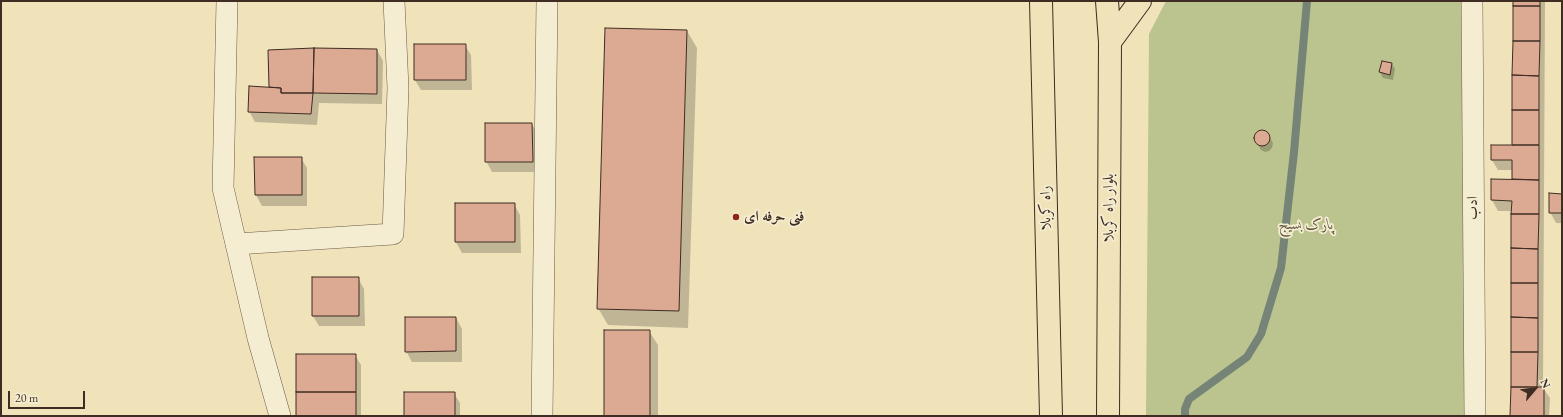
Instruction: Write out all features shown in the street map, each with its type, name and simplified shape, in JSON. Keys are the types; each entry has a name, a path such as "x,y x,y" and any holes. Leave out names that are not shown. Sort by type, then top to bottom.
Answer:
{"main road":[{"name":"راه کربلا","path":"1041,1 1051,416"},
{"name":"بلوار راه کربلا","path":"1107,1 1110,42 1108,416"},
{"path":"1110,42 1140,1"}],"street":[{"path":"228,1 223,188 258,338 280,416"},
{"path":"236,244 393,234 398,88 394,1"},
{"path":"542,416 547,1"},
{"name":"ادب","path":"1472,1 1474,416"}],"green space":[{"name":"پارک بسیج","path":"1166,1 1465,1 1464,416 1146,416 1149,34"}],"building":[{"path":"1513,1 1540,1 1540,6 1513,6"},
{"path":"1513,6 1540,6 1540,41 1513,41"},
{"path":"605,28 687,30 679,311 597,309"},
{"path":"1513,41 1540,41 1539,76 1512,75"},
{"path":"414,44 466,44 466,80 414,80"},
{"path":"314,48 377,49 377,94 313,93"},
{"path":"314,48 313,93 281,93 281,88 269,87 268,50"},
{"path":"1382,61 1392,63 1390,75 1379,72"},
{"path":"1512,75 1539,76 1539,110 1512,110"},
{"path":"249,86 281,88 281,93 313,93 311,114 248,112"},
{"path":"1512,110 1539,110 1539,145 1512,145"},
{"path":"485,123 532,123 533,162 485,162"},
{"path":"1262,130 1268,132 1270,138 1268,144 1262,146 1256,144 1254,138 1256,132"},
{"path":"1491,145 1539,145 1539,180 1512,179 1512,160 1491,160"},
{"path":"254,157 302,157 302,195 255,195"},
{"path":"1491,179 1539,180 1539,214 1511,214 1512,201 1491,200"},
{"path":"1549,193 1562,194 1562,213 1549,213"},
{"path":"455,203 515,203 515,242 455,242"},
{"path":"1511,214 1539,214 1538,249 1511,248"},
{"path":"1511,248 1538,249 1538,283 1511,283"},
{"path":"312,277 359,277 359,316 312,316"},
{"path":"1511,283 1538,283 1538,318 1511,317"},
{"path":"405,317 456,317 456,351 405,352"},
{"path":"1511,317 1538,318 1538,352 1511,352"},
{"path":"604,330 650,330 650,416 604,416"},
{"path":"1511,352 1538,352 1537,387 1511,387"},
{"path":"296,354 356,354 356,392 296,392"},
{"path":"1511,387 1544,387 1544,416 1510,416"},
{"path":"296,392 356,392 356,416 296,416"},
{"path":"404,392 455,392 455,416 404,416"}],"waterway":[{"path":"1185,416 1185,409 1189,399 1247,357 1261,334 1281,268 1294,152 1307,1"}],"place":[{"name":"فنی حرفه ای","path":"736,217"}]}
